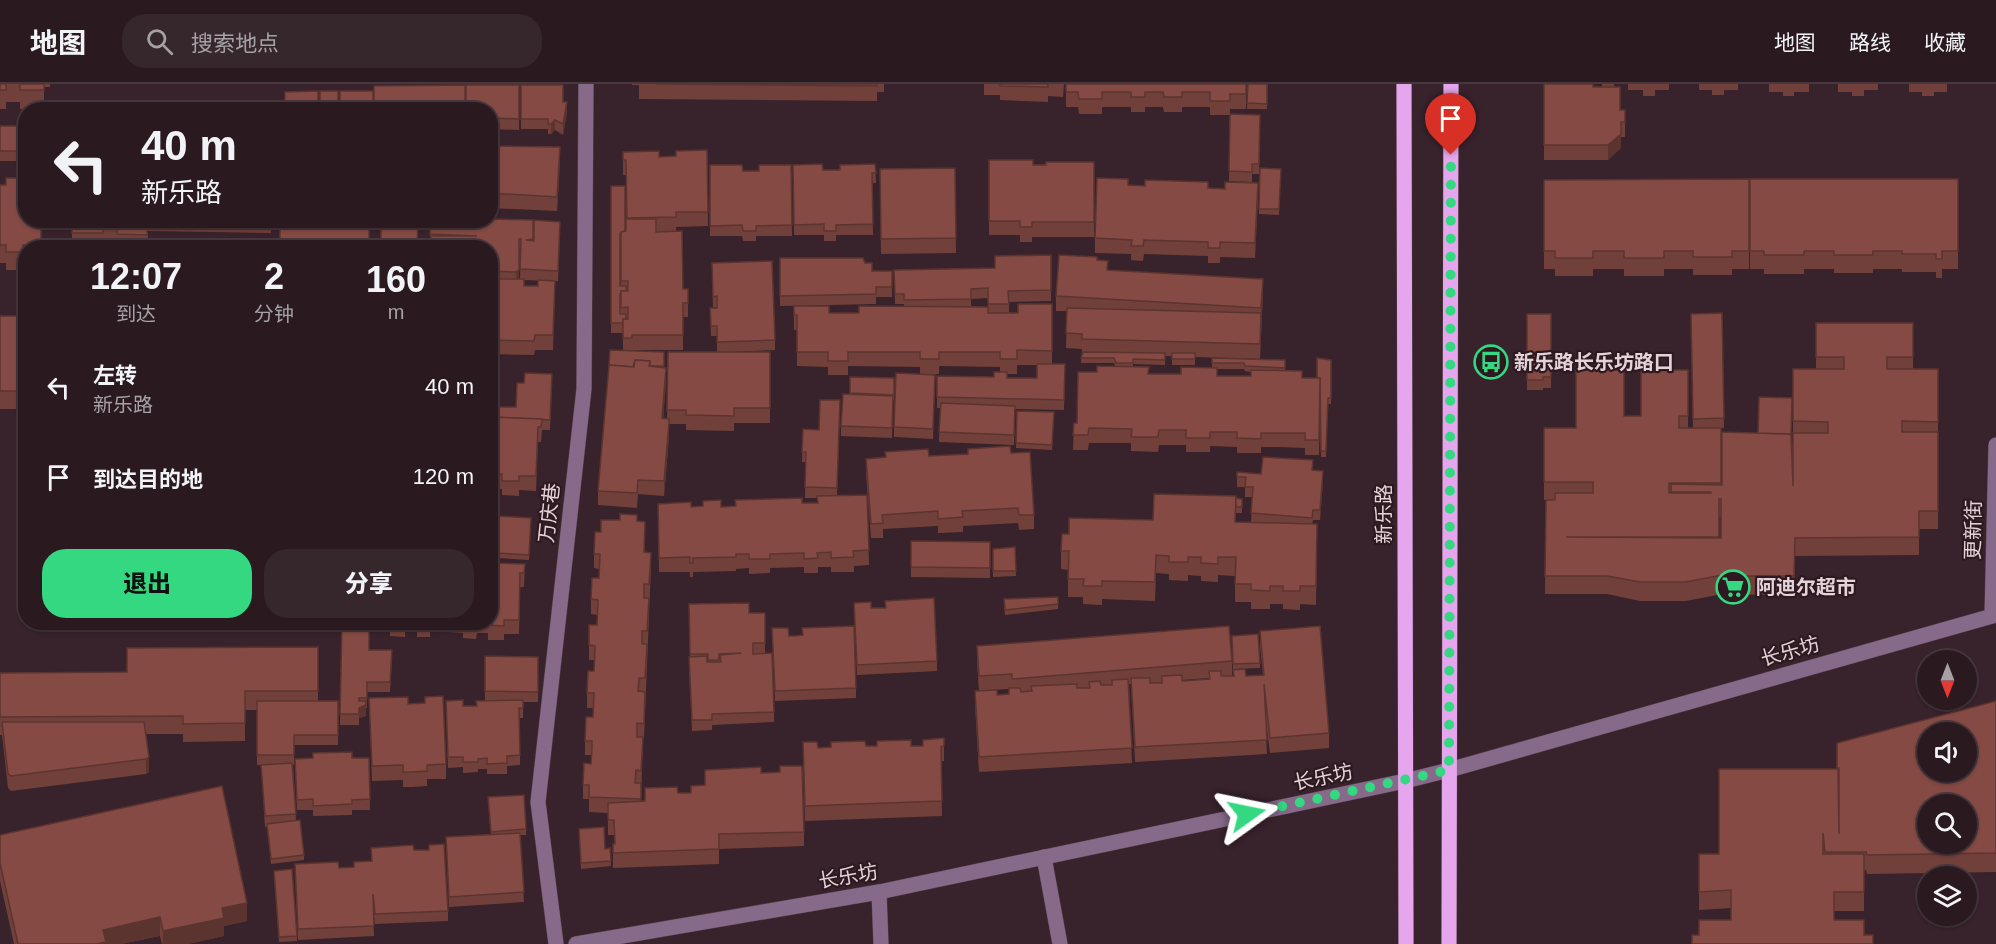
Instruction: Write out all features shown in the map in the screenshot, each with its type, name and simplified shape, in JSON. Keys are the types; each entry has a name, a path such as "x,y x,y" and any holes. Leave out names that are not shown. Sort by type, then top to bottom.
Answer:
{"main road":[{"name":"新乐路","path":"1404,84 1406,944"},
{"path":"1449,944 1451,84"}],"street":[{"name":"万庆巷","path":"556,944 538,802 584,389 586,84"},
{"name":"更新街","path":"1994,615 1996,445"},
{"name":"长乐坊","path":"576,944 879,892 1405,781 1994,615"},
{"path":"1044,858 1060,944"},
{"path":"879,892 881,944"}],"building":[{"path":"0,84 6,84 6,90 0,90"},
{"path":"20,84 44,84 44,90 20,90"},
{"path":"656,84 877,84 877,86"},
{"path":"1000,84 1048,84 1048,87 1000,86"},
{"path":"1066,84 1246,84 1246,94 1230,94 1230,101 1210,101 1210,92 1182,92 1182,97 1164,97 1163,92 1145,92 1145,97 1131,97 1131,92 1102,92 1102,99 1079,99 1078,92 1066,92"},
{"path":"1248,84 1267,84 1267,104 1247,103"},
{"path":"1544,84 1593,84 1593,87 1620,87 1620,110 1625,110 1625,122 1621,122 1621,134 1608,145 1544,145"},
{"path":"465,85 465,102 374,102 374,86"},
{"path":"466,85 519,85 519,119 498,118 498,102 466,102"},
{"path":"521,85 563,85 563,102 567,102 563,124 555,120 548,124 548,119 521,119"},
{"path":"318,91 318,102 285,102 285,92"},
{"path":"320,91 338,91 338,102 320,102"},
{"path":"340,91 373,91 373,102 340,102"},
{"path":"1230,114 1260,115 1259,164 1252,164 1252,172 1229,171"},
{"path":"0,126 18,126 18,151 0,151"},
{"path":"498,146 560,147 557,197 498,193"},
{"path":"707,150 708,212 676,212 676,217 627,218 626,160 623,160 623,152 659,151 659,157 676,156 676,151"},
{"path":"989,160 1033,160 1033,165 1046,165 1046,162 1094,162 1094,222 1032,222 1032,227 1020,227 1020,221 989,221"},
{"path":"822,164 823,170 840,170 840,165 875,164 876,173 872,173 873,224 836,225 836,231 824,231 824,224 794,225 793,165"},
{"path":"710,165 742,165 743,171 759,171 759,165 791,165 792,225 756,226 756,231 743,231 742,225 710,226"},
{"path":"955,168 956,238 881,239 880,169"},
{"path":"1260,168 1281,169 1279,209 1259,209"},
{"path":"6,178 18,178 18,228 41,228 41,240 18,240 18,252 6,252 6,245 0,245 0,185 6,185"},
{"path":"1097,178 1128,179 1128,185 1145,186 1145,180 1208,182 1208,188 1225,189 1225,182 1258,183 1255,243 1220,242 1220,248 1208,248 1208,242 1144,240 1143,246 1131,246 1132,240 1095,238"},
{"path":"1749,179 1749,251 1732,251 1732,257 1693,257 1693,251 1664,251 1664,258 1624,258 1624,251 1593,251 1593,258 1555,258 1555,251 1544,251 1544,180"},
{"path":"1750,179 1958,179 1958,251 1942,251 1942,259 1936,259 1936,254 1902,254 1902,251 1873,251 1873,255 1834,255 1834,251 1804,251 1804,255 1764,255 1764,251 1750,251"},
{"path":"611,186 625,186 625,231 620,234 620,286 626,286 626,291 621,291 620,294 620,314 626,314 623,323 611,323"},
{"path":"498,219 533,220 533,239 526,240 534,241 534,220 560,222 558,271 520,269 521,239 519,239 519,270 516,272 498,271 498,240 431,240 431,236 477,236 430,234 430,228 498,228"},
{"path":"626,219 656,219 656,232 682,231 683,289 688,289 688,303 683,303 683,335 632,335 632,338 623,338 623,319 628,319 628,307 621,308 621,291 628,291 628,281 621,281 621,232 626,231"},
{"path":"72,228 103,228 103,233 72,233"},
{"path":"117,228 147,228 147,235 117,234"},
{"path":"280,228 369,228 369,240 280,240"},
{"path":"381,228 418,228 417,240 381,240"},
{"path":"1051,255 1051,290 1008,291 1009,304 988,304 988,288 971,289 971,299 904,300 904,294 895,294 894,270 995,268 995,256"},
{"path":"1059,255 1097,257 1097,260 1108,261 1107,270 1263,279 1261,308 1056,296"},
{"path":"780,258 863,258 865,263 872,263 872,271 892,271 892,287 876,287 876,294 780,296"},
{"path":"772,261 775,340 717,342 717,326 711,326 710,308 717,308 717,296 713,297 712,263"},
{"path":"498,279 524,279 524,286 538,286 538,280 555,281 553,335 535,335 534,341 498,340"},
{"path":"1018,304 1052,304 1052,351 1017,350 1017,359 1000,359 1000,352 939,352 939,359 920,359 920,352 848,352 848,361 828,361 828,352 797,352 797,315 794,315 794,306 829,306 829,313 859,313 859,306 988,307 988,313 1018,313"},
{"path":"1067,308 1261,313 1260,344 1082,339 1082,334 1066,333"},
{"path":"1722,313 1724,418 1693,419 1691,314"},
{"path":"1527,314 1551,314 1551,377 1543,377 1543,380 1527,380"},
{"path":"0,316 18,316 18,391 0,391"},
{"path":"1816,323 1913,323 1913,357 1887,357 1887,369 1938,369 1938,422 1902,421 1902,432 1938,432 1938,511 1919,511 1919,537 1795,538 1794,576 1717,576 1686,582 1640,582 1607,576 1545,576 1546,500 1555,500 1555,493 1593,493 1593,482 1544,482 1544,428 1576,428 1576,370 1624,370 1624,416 1641,416 1641,370 1688,370 1688,416 1679,416 1679,428 1721,428 1721,483 1669,483 1669,493 1711,493 1671,492 1671,484 1722,485 1722,432 1791,434 1793,486 1793,433 1828,433 1828,422 1793,421 1793,369 1844,369 1844,357 1816,357","holes":["1719,499 1721,499 1721,538 1566,537 1719,537"]},
{"path":"610,350 664,352 664,366 650,366 650,361 635,360 633,367 609,365"},
{"path":"668,352 770,352 770,408 734,408 734,416 686,415 686,410 667,410"},
{"path":"1083,352 1165,353 1165,360 1133,359 1133,363 1116,363 1114,358 1081,358"},
{"path":"1172,353 1195,353 1195,359 1172,359"},
{"path":"1212,358 1285,360 1285,368 1245,366 1244,363 1212,363"},
{"path":"1317,358 1331,360 1331,398 1328,398 1326,451 1321,451 1320,378 1317,378"},
{"path":"635,360 650,361 649,366 666,368 662,418 669,419 669,423 664,481 638,480 637,493 598,491 609,365 634,367"},
{"path":"1037,364 1065,364 1064,400 937,397 937,376 994,377 994,372 1007,372 1007,378 1037,378"},
{"path":"1097,366 1149,367 1148,374 1181,374 1181,367 1217,368 1217,376 1251,376 1251,370 1302,371 1302,378 1320,378 1319,440 1305,440 1305,433 1261,433 1261,439 1237,438 1237,432 1210,432 1210,438 1186,438 1186,430 1159,430 1158,437 1131,437 1132,429 1089,428 1088,435 1073,435 1074,423 1077,423 1078,372 1097,372"},
{"path":"525,373 552,374 550,420 498,417 498,407 516,407 517,383 524,383"},
{"path":"896,373 935,375 933,429 894,427"},
{"path":"850,377 894,378 894,395 850,393"},
{"path":"843,394 893,396 892,428 841,426"},
{"path":"1759,397 1792,398 1791,434 1758,433"},
{"path":"820,400 840,400 837,488 805,487 806,452 802,452 803,429 819,430"},
{"path":"941,403 1015,406 1014,435 939,432"},
{"path":"1017,411 1054,412 1052,445 1016,443"},
{"path":"498,417 542,419 541,427 538,427 536,476 519,476 519,481 502,481 502,474 498,474"},
{"path":"1010,446 1011,453 1030,452 1034,515 1019,515 1018,508 962,511 963,517 938,519 938,511 882,515 883,523 871,524 866,459 886,457 885,452 928,449 929,456 968,454 968,449"},
{"path":"1263,457 1313,460 1312,470 1323,471 1320,510 1313,510 1312,518 1251,513 1253,487 1245,487 1246,477 1237,477 1237,472 1261,474"},
{"path":"1154,494 1236,496 1235,522 1317,524 1316,586 1300,586 1300,591 1283,591 1283,586 1270,586 1270,591 1251,590 1251,584 1235,584 1236,557 1218,557 1218,564 1201,563 1201,557 1188,557 1188,562 1169,562 1169,556 1156,555 1155,582 1102,581 1102,586 1083,586 1084,579 1068,579 1069,551 1061,551 1062,534 1069,534 1069,518 1153,520"},
{"path":"867,495 869,550 853,551 854,557 831,558 831,552 817,553 818,558 804,559 804,553 770,554 770,559 749,559 749,554 736,554 736,557 693,558 693,563 690,563 690,557 659,558 658,504 691,502 691,507 703,506 703,501 721,500 721,507 736,506 735,500 802,498 802,503 818,503 817,496"},
{"path":"1236,498 1242,499 1242,507 1236,507"},
{"path":"620,514 637,515 637,521 645,522 644,552 651,553 649,584 644,584 644,598 649,598 647,631 642,631 642,644 647,644 645,678 639,678 638,691 645,692 644,724 637,723 637,737 643,737 641,771 636,770 635,783 641,783 641,799 589,797 589,785 583,785 584,763 591,764 592,748 592,741 585,741 586,717 593,717 594,693 587,693 588,671 594,671 595,649 595,646 589,645 589,625 597,625 598,600 591,599 592,578 599,578 600,554 594,554 595,532 601,532 601,520 620,520"},
{"path":"498,516 531,518 529,555 498,553"},
{"path":"911,541 990,542 990,568 911,567"},
{"path":"1015,547 1016,571 993,571 993,549"},
{"path":"498,563 525,564 524,573 520,573 519,620 504,620 504,626 498,626"},
{"path":"1058,597 1058,604 1005,610 1004,599"},
{"path":"934,598 937,661 857,665 854,603 871,602 871,608 886,608 885,601"},
{"path":"749,603 749,613 765,613 765,643 753,643 753,654 772,653 774,712 712,714 712,720 692,720 689,657 707,656 707,662 721,662 720,655 741,653 719,654 719,660 708,660 708,654 690,654 689,604"},
{"path":"854,626 856,688 775,691 772,628 788,628 789,636 794,636 803,635 802,628"},
{"path":"1229,626 1232,661 1012,679 1012,674 979,676 977,646"},
{"path":"1320,626 1329,733 1270,738 1264,684 1267,740 1135,747 1131,678 1150,678 1150,683 1162,683 1162,676 1182,675 1182,681 1210,679 1209,671 1221,671 1221,676 1234,676 1233,670 1245,669 1246,676 1264,675 1260,631"},
{"path":"342,630 369,630 369,650 392,650 390,682 367,682 367,698 359,698 359,701 366,701 366,705 359,708 359,714 340,714"},
{"path":"1258,634 1260,663 1233,664 1232,636"},
{"path":"318,647 318,691 245,691 245,723 183,724 183,716 0,717 0,673 127,672 127,648"},
{"path":"485,656 538,657 538,692 485,691"},
{"path":"1128,679 1132,748 979,757 975,691 997,690 997,695 1009,694 1009,688 1020,688 1021,692 1032,691 1031,686 1077,684 1077,688 1090,688 1089,682 1100,681 1101,685 1112,685 1112,680"},
{"path":"443,696 446,764 427,765 427,771 412,772 403,772 403,765 372,766 369,698 408,697 408,704 425,703 425,697"},
{"path":"463,700 463,706 477,706 476,701 523,700 523,708 519,708 520,755 507,756 507,763 487,764 487,758 478,759 478,762 463,762 463,757 448,757 446,701"},
{"path":"257,701 338,701 338,735 294,735 294,755 257,755"},
{"path":"1996,701 1996,853 1977,853 1977,794 1917,794 1917,854 1932,854 1867,855 1866,852 1825,852 1823,833 1823,854 1864,854 1864,892 1834,892 1834,920 1864,920 1864,935 1873,935 1873,944 1692,944 1692,935 1699,935 1699,920 1731,920 1731,890 1699,892 1699,854 1719,854 1719,769 1838,769 1839,834 1839,768 1837,768 1837,743 1962,710 1977,710 1977,706"},
{"path":"2,722 144,722 149,757 11,776 8,774"},
{"path":"944,738 944,746 941,747 942,801 805,806 803,742 817,742 818,748 831,747 831,742 865,741 866,746 877,746 877,741 911,740 911,746 923,746 923,740"},
{"path":"352,752 352,758 369,758 370,799 352,800 352,804 313,806 313,799 297,800 295,759 313,758 313,753"},
{"path":"292,763 296,814 265,816 261,765"},
{"path":"780,766 802,766 804,832 719,834 719,849 613,853 614,820 608,820 608,803 645,801 645,788 677,787 678,793 691,793 691,786 705,785 705,770 761,767 761,773 780,772"},
{"path":"222,786 247,903 222,908 224,918 163,931 160,917 103,930 106,942 97,944 18,944 0,863 0,835"},
{"path":"524,795 526,829 491,832 488,797"},
{"path":"300,820 304,855 271,859 267,824"},
{"path":"604,827 605,849 610,848 611,861 581,863 579,829"},
{"path":"520,833 524,892 449,897 446,837"},
{"path":"444,844 448,911 375,914 373,894 374,926 298,929 295,864 338,862 339,868 354,867 354,862 372,861 371,848 413,845 414,850 429,850 429,845"},
{"path":"292,869 297,936 279,937 274,871"}],"place":[{"name":"新乐路长乐坊路口","path":"1491,362"},
{"name":"阿迪尔超市","path":"1733,587"}],"route":[{"path":"1247,814 1449,770 1451,155"}]}
